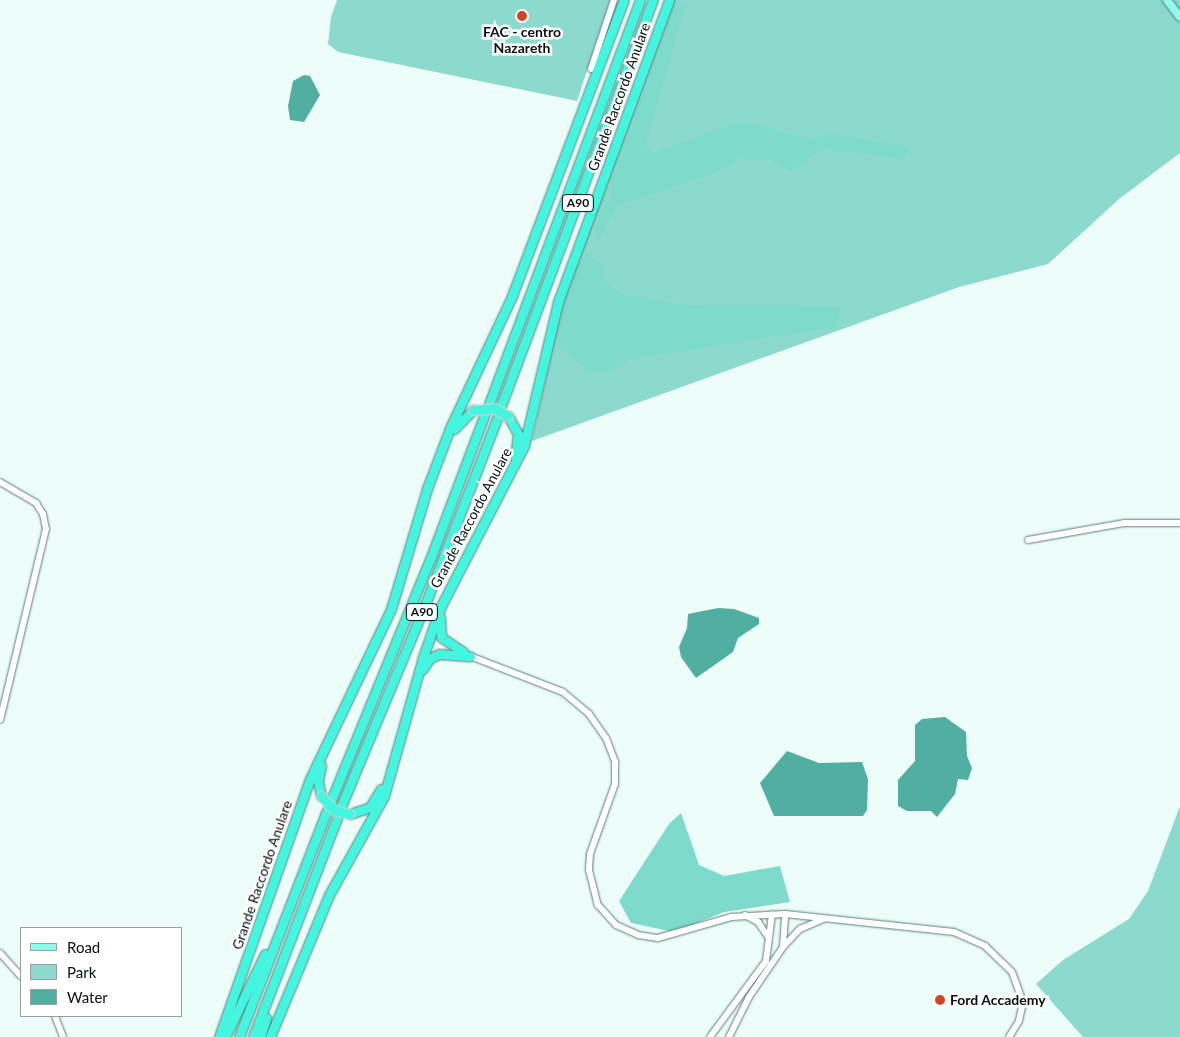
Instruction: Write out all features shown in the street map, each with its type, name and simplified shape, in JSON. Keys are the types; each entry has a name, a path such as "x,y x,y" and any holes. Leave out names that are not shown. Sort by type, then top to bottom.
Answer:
{"highway":[{"name":"Grande Raccordo Anulare","path":"219,1037 290,833 327,743 391,609 437,463 450,428 512,296 624,0"},
{"name":"Grande Raccordo Anulare","path":"239,1037 328,806 427,566 640,0"},
{"name":"Grande Raccordo Anulare","path":"253,1037 339,813 425,605 653,0"},
{"name":"Grande Raccordo Anulare","path":"270,1037 329,895 384,796 409,714 422,657 449,586 504,488 527,438 558,302 669,0"},
{"path":"437,463 456,427 473,410 494,408 508,416 516,426 518,440 504,488"},
{"path":"327,743 318,781 321,796 334,810 350,814 370,807 379,794 422,648 449,586"},
{"path":"449,586 439,631 444,640 470,656"},
{"path":"409,714 430,659 442,653 470,656"},
{"path":"225,1037 289,907"},
{"path":"260,1037 272,1003 276,977"}],"main road":[{"path":"1167,0 1180,17"}],"street":[{"path":"590,70 614,0"},
{"path":"0,482 36,503 43,514 46,529 0,720"},
{"path":"1028,540 1124,523 1180,523"},
{"path":"470,656 563,692 589,714 606,738 615,762 615,784 588,861 594,894 609,918 630,933 658,938 744,914 785,914 954,932 984,946 1012,972 1021,989 1021,1014 1009,1037"},
{"path":"744,914 758,922 769,937"},
{"path":"710,1037 766,961 772,914"},
{"path":"783,947 785,914"},
{"path":"728,1037 749,997 783,947 800,929 828,918"},
{"path":"0,953 20,975"},
{"path":"55,1017 63,1037"}],"green space":[{"path":"337,0 610,0 577,101 338,52 328,44 331,17"},
{"path":"674,0 1180,0 1180,153 1119,199 1048,264 959,287 532,441 563,302"},
{"path":"1180,806 1180,1037 1083,1037 1036,984 1063,960 1129,919 1148,891"}],"shaded area":[{"path":"681,2 685,7 645,146 655,152 737,123 755,124 810,140 830,134 910,147 904,159 824,148 791,171 768,159 742,158 712,174 617,206 599,241 594,235 600,211 612,195 610,186 674,8"},
{"path":"586,252 603,265 605,281 623,295 688,305 841,307 836,327 635,358 612,370 591,373 557,344 564,303"},
{"path":"681,813 699,865 724,876 780,866 790,902 724,912 674,932 631,923 619,901 669,824"}],"water":[{"path":"304,75 310,76 320,95 304,122 290,120 288,106 293,81"},
{"path":"718,608 734,609 759,618 759,624 738,638 733,652 696,678 681,657 679,647 687,628 688,614"},
{"path":"945,717 966,732 967,756 972,768 968,780 958,779 955,794 937,817 931,811 907,811 898,806 898,780 915,761 915,725 922,719"},
{"path":"787,751 819,763 862,762 868,779 867,810 863,816 774,816 760,783"}],"place":[{"name":"FAC - centro Nazareth","path":"522,16"},
{"name":"Ford Accademy","path":"940,1000"}]}
